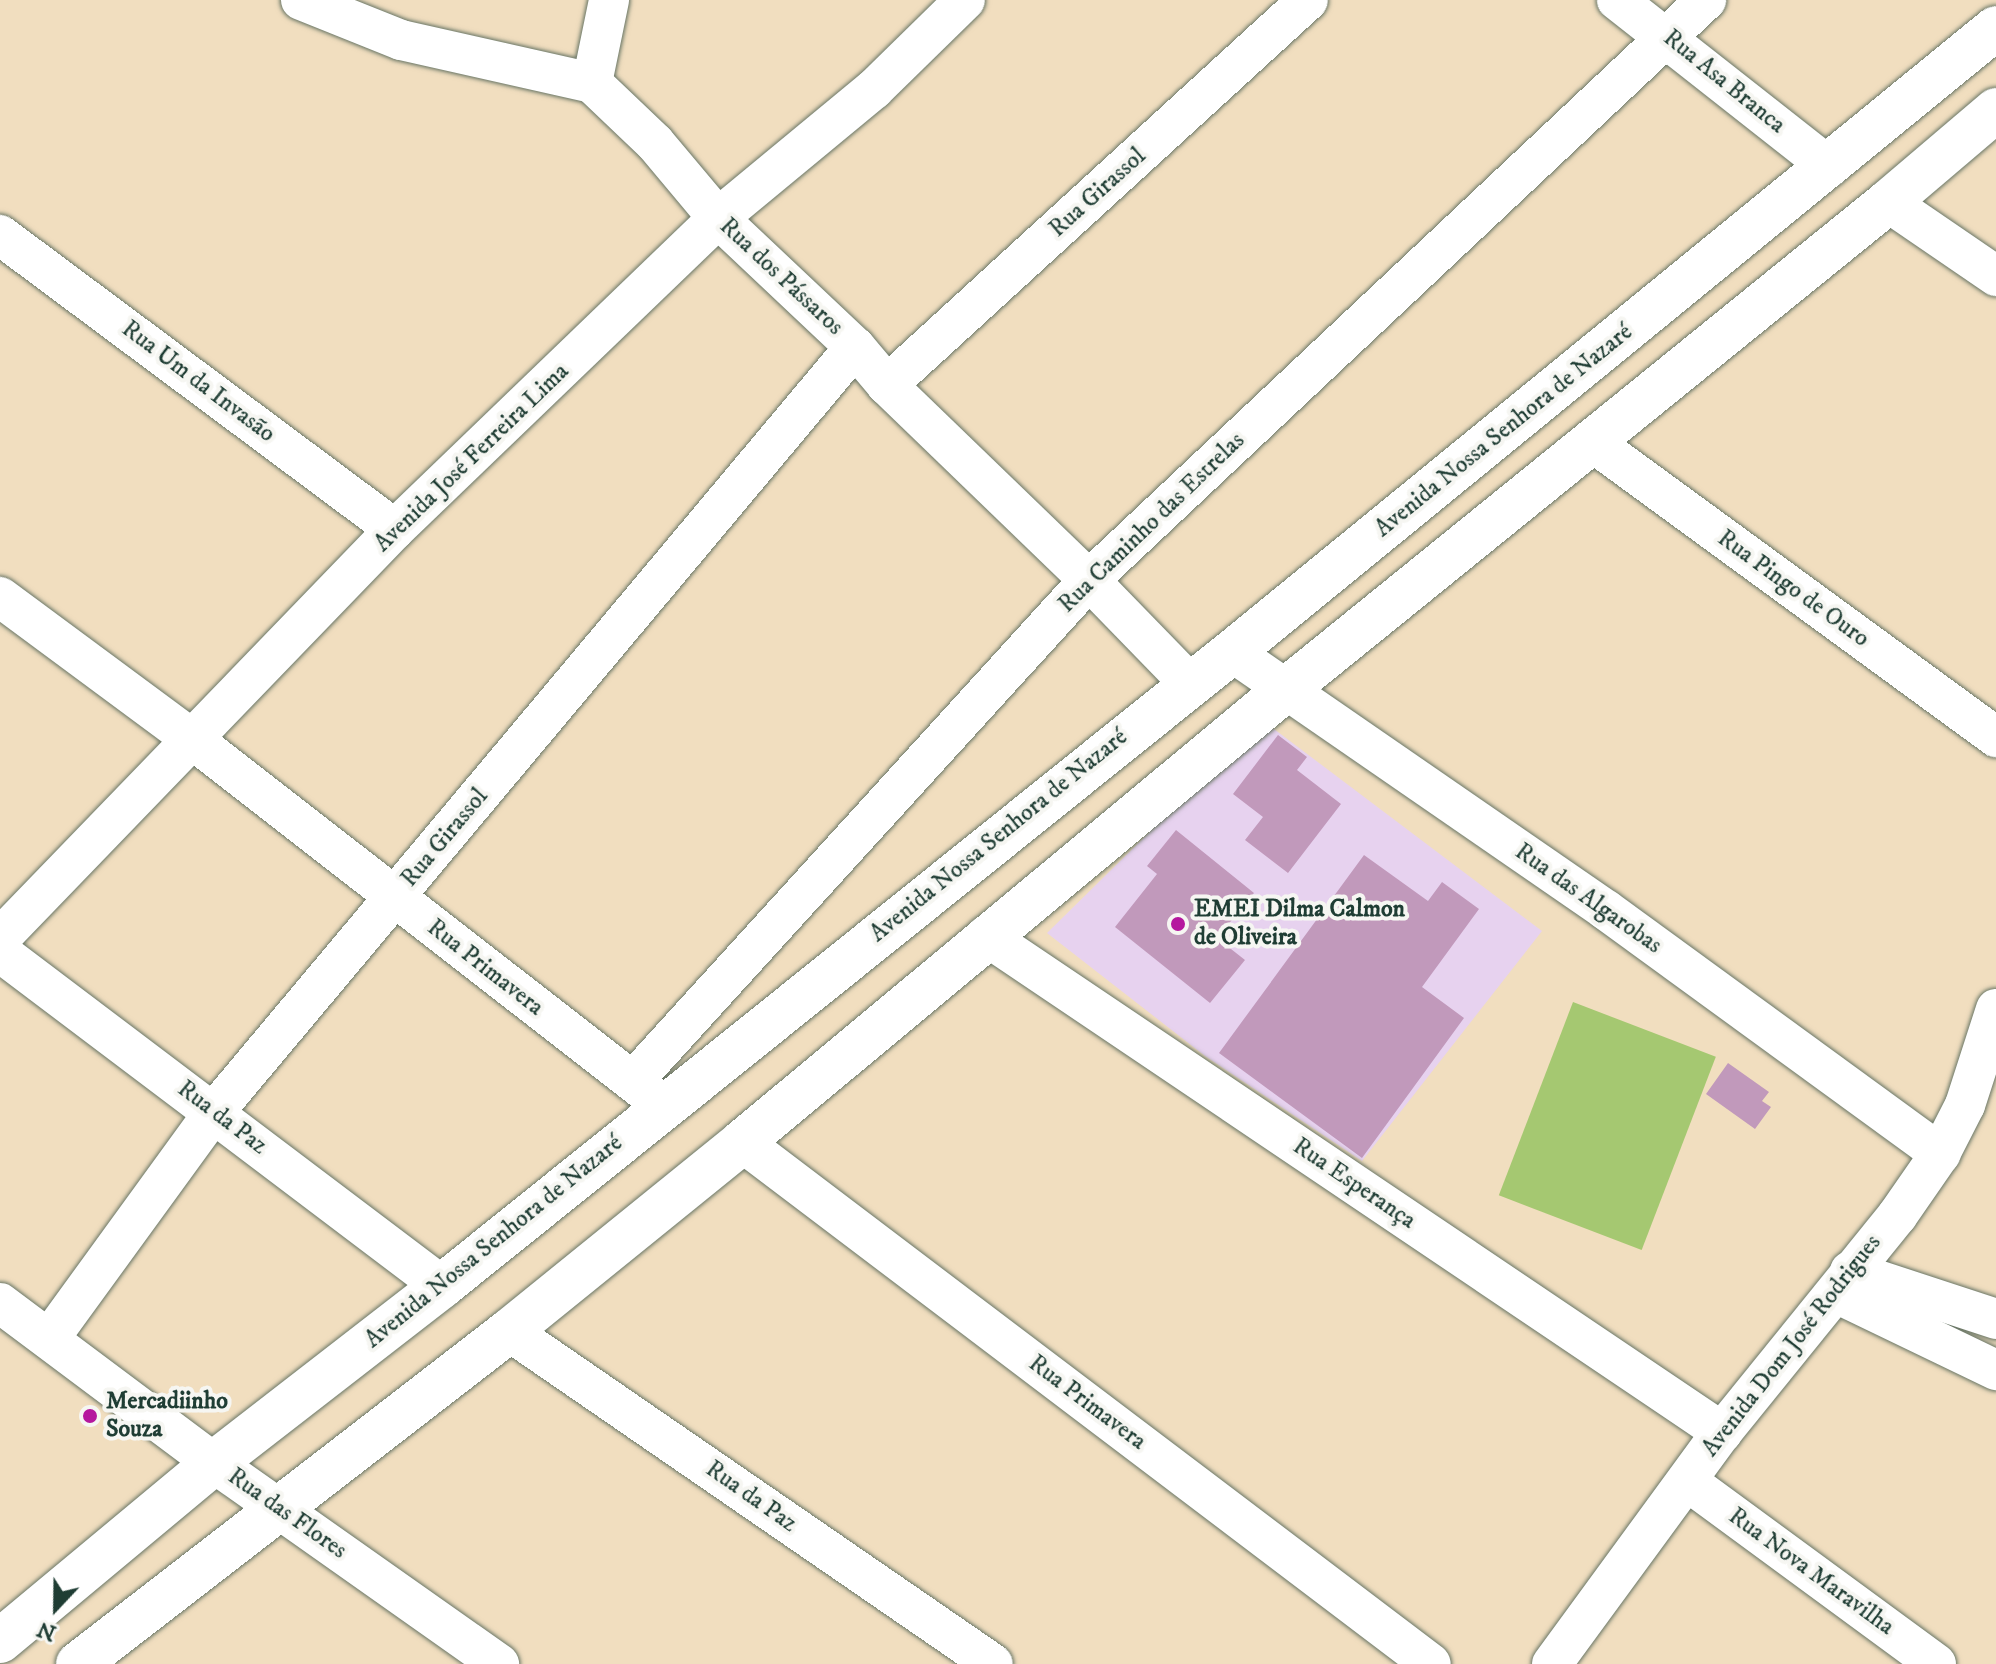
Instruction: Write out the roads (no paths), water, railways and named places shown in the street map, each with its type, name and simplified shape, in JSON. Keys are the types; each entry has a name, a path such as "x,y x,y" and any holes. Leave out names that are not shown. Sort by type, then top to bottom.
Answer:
{"street":[{"path":"301,0 365,14 401,40 592,83 609,0"},
{"name":"Avenida José Ferreira Lima","path":"0,938 395,529 718,218 874,89 965,0"},
{"name":"Rua Girassol","path":"887,385 1308,0"},
{"name":"Rua Asa Branca","path":"1617,0 1829,167"},
{"name":"Rua Caminho das Estrelas","path":"648,1094 1089,580 1665,35 1706,0"},
{"name":"Avenida Nossa Senhora de Nazaré","path":"1,1640 214,1463 442,1286 648,1094 1232,652 1996,28"},
{"name":"Rua dos Pássaros","path":"592,83 655,143 718,218 855,347 887,385 1089,580 1189,683"},
{"path":"78,1664 509,1331 742,1142 1284,691 1888,202 1996,110"},
{"path":"1888,202 1996,276"},
{"name":"Rua Um da Invasão","path":"0,235 395,529"},
{"name":"Rua Girassol","path":"49,1339 214,1112 855,347"},
{"name":"Rua Pingo de Ouro","path":"1591,441 1996,737"},
{"name":"Rua Primavera","path":"0,597 192,739 648,1094"},
{"name":"Rua das Algarobas","path":"1232,652 1284,691 1606,910 1940,1154"},
{"name":"Rua Esperança","path":"986,936 1722,1432"},
{"name":"Rua da Paz","path":"0,952 442,1286"},
{"name":"Avenida Dom José Rodrigues","path":"1552,1664 1722,1432 1897,1216 1940,1154 1965,1105 1994,1027"},
{"name":"Rua Primavera","path":"742,1142 1431,1664"},
{"path":"1843,1282 1996,1319"},
{"path":"1843,1282 1996,1370"},
{"name":"Rua das Flores","path":"0,1303 214,1463 499,1664"},
{"name":"Rua da Paz","path":"509,1331 993,1664"},
{"name":"Rua Nova Maravilha","path":"1687,1481 1936,1664"}],"place":[{"name":"EMEI Dilma Calmon de Oliveira","path":"1178,924"},
{"name":"Mercadiinho Souza","path":"90,1416"}]}
